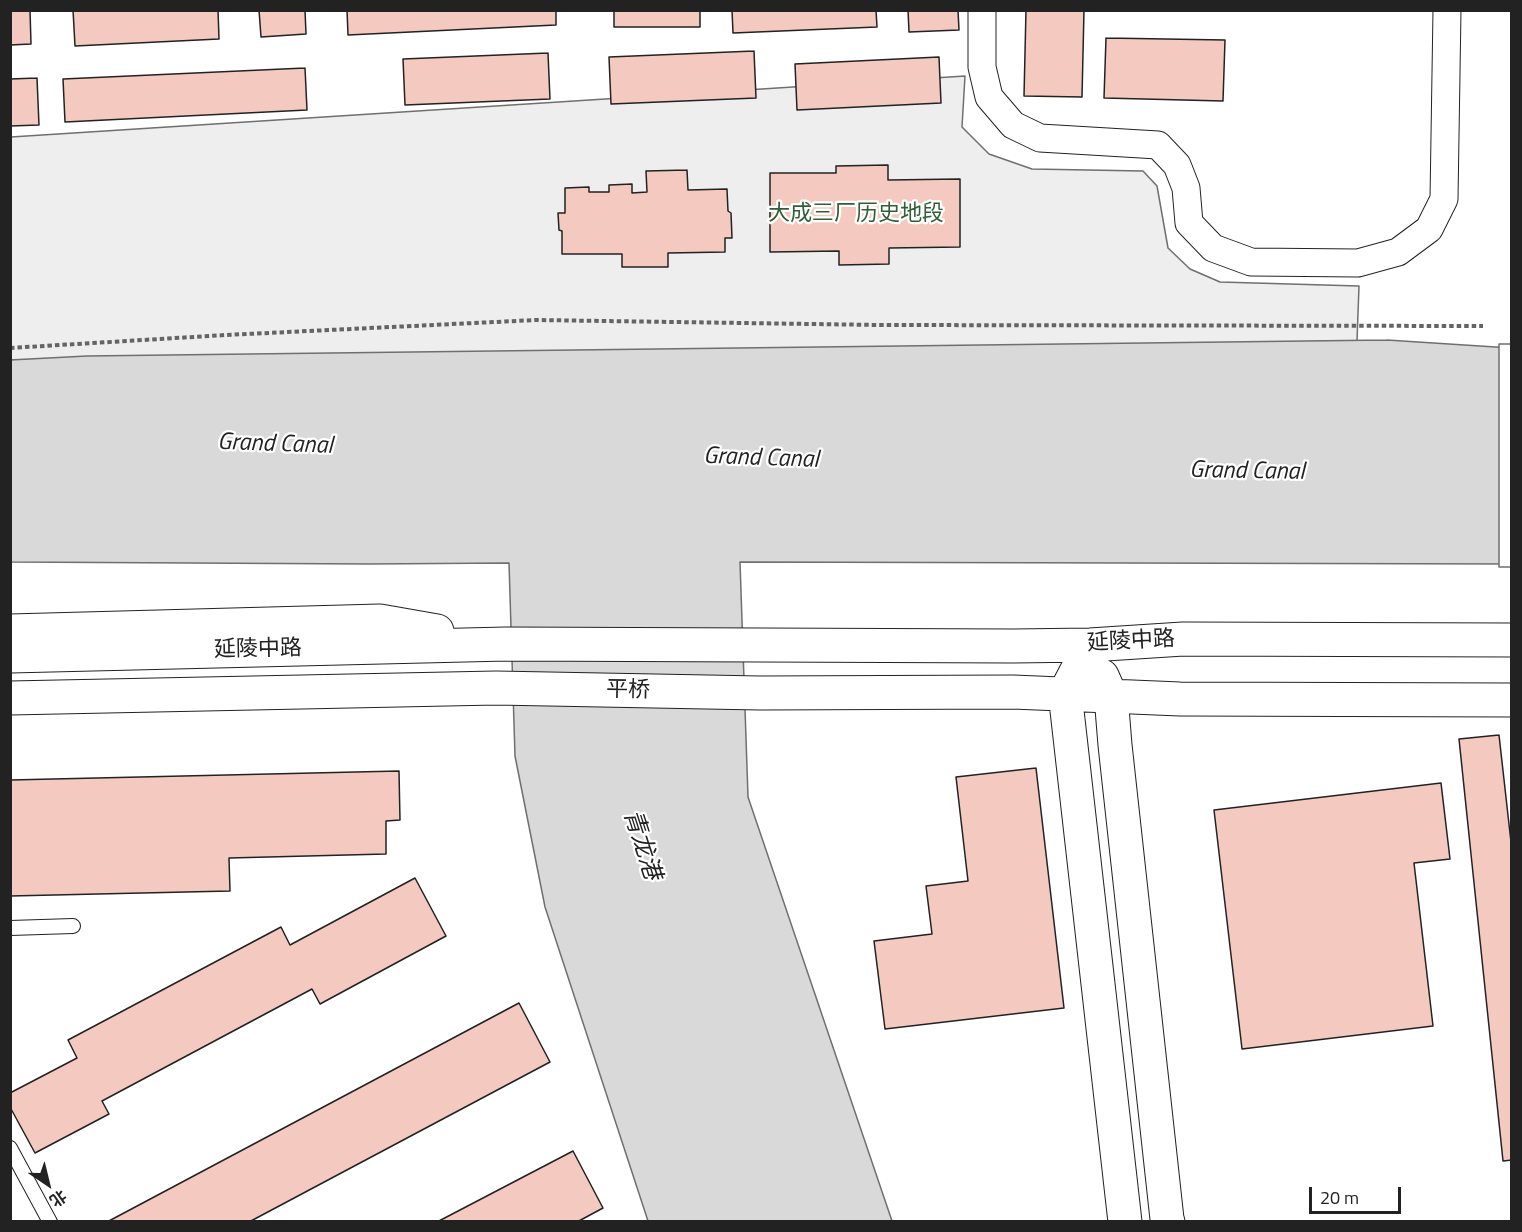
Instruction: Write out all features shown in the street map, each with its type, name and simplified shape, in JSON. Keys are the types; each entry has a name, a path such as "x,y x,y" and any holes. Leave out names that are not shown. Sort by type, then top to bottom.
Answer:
{"main road":[{"path":"10,632 380,621 506,644"},
{"name":"延陵中路","path":"751,645 1090,645 1183,639 1512,640"},
{"name":"平桥","path":"506,644 751,645"},
{"name":"延陵中路","path":"10,656 506,644"},
{"path":"1090,645 1065,693 1125,1221"},
{"path":"1090,645 1111,696 1118,780 1168,1221"},
{"name":"平桥","path":"496,688 760,693 1065,693"},
{"name":"延陵中路","path":"10,698 496,688"},
{"path":"1065,693 1192,699 1512,700"}],"street":[{"path":"982,10 982,67 988,97 1013,126 1040,138 1158,145 1177,165 1186,188 1189,223 1213,248 1251,262 1358,263 1398,252 1429,228 1444,199 1447,10"}],"lane":[{"path":"10,928 74,926"},
{"path":"10,1148 50,1221"}],"path":[{"path":"10,348 226,334 536,320 880,325 1483,326"}],"green space":[{"name":"大成三厂历史地段","path":"965,76 962,127 989,154 1032,169 1143,171 1157,186 1168,248 1190,269 1220,282 1359,286 1357,341 11,360 11,137"}],"water":[{"path":"1387,340 1511,348 1511,564 740,562 748,797 892,1221 648,1221 545,907 515,756 509,563 11,562 10,360 87,356"}],"pier":[{"path":"1499,344 1512,344 1512,567 1499,567"}],"building":[{"path":"10,10 30,10 31,44 10,45"},
{"path":"73,10 218,10 219,39 75,46"},
{"path":"259,10 305,10 306,34 261,37"},
{"path":"347,10 556,10 556,25 348,35"},
{"path":"614,10 700,10 700,27 614,27"},
{"path":"732,10 876,10 877,27 733,33"},
{"path":"908,10 958,10 959,30 909,32"},
{"path":"1026,10 1084,10 1082,97 1024,96"},
{"path":"1106,38 1225,40 1223,101 1104,98"},
{"path":"754,51 756,98 611,104 609,57"},
{"path":"548,53 550,99 405,105 403,59"},
{"path":"939,57 941,103 797,110 795,64"},
{"path":"305,68 307,110 65,122 63,79"},
{"path":"37,78 39,125 10,126 10,79"},
{"path":"888,165 888,180 960,179 960,247 889,248 889,264 839,265 839,251 770,252 770,173 836,173 836,166"},
{"path":"687,170 688,190 727,189 732,238 725,238 725,252 668,253 668,267 622,267 622,254 562,254 562,231 559,230 558,213 565,213 565,188 589,187 589,192 609,192 609,185 632,184 632,193 647,192 646,171"},
{"path":"1499,735 1512,851 1512,1160 1503,1161 1459,739"},
{"path":"1036,768 1064,1008 885,1029 874,941 932,934 926,886 968,881 956,777"},
{"path":"399,771 400,820 386,821 386,854 229,858 230,891 10,896 10,780"},
{"path":"1441,783 1450,859 1414,863 1433,1026 1242,1049 1214,810"},
{"path":"415,878 446,936 320,1004 312,989 102,1101 109,1114 35,1153 10,1107 10,1093 77,1058 68,1040 281,927 290,945"},
{"path":"519,1003 550,1062 249,1222 107,1222"},
{"path":"573,1151 603,1208 577,1222 437,1222"}],"water label":[{"name":"Grand Canal","path":"275,445"},
{"name":"Grand Canal","path":"761,459"},
{"name":"Grand Canal","path":"1247,472"},
{"name":"青龙港","path":"641,845"}]}
